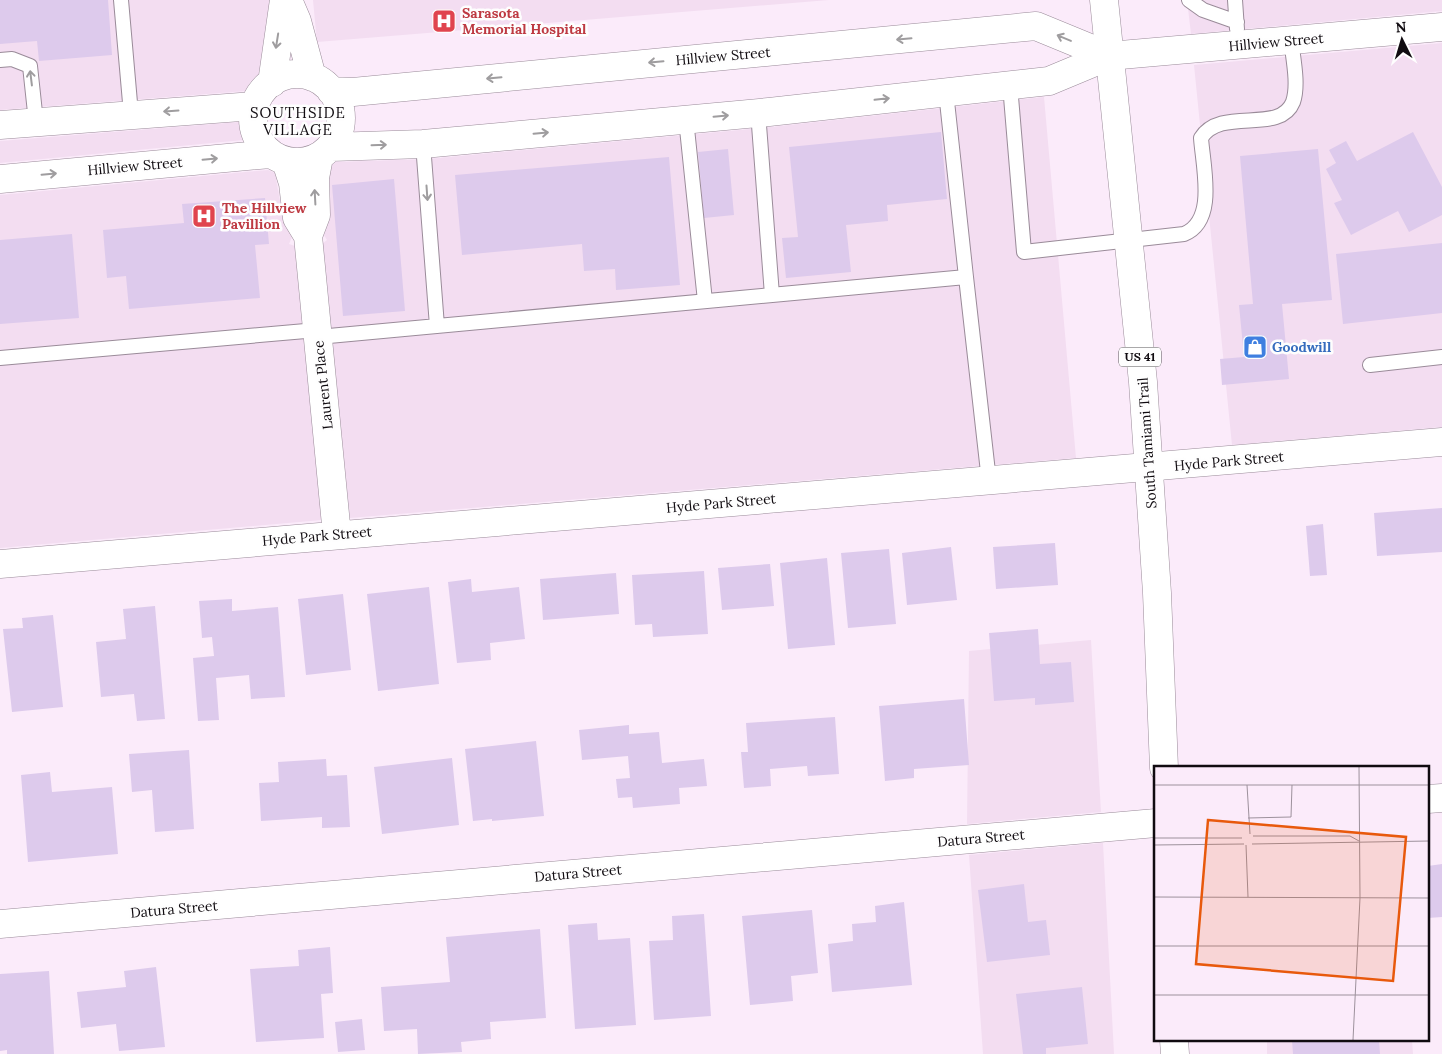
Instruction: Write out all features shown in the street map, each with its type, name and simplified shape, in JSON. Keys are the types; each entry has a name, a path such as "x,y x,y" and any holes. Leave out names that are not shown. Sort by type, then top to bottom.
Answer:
{"street":[{"path":"272,83 284,0"},
{"name":"Laurent Place","path":"288,0 321,84 338,101 342,119 339,134 325,152 315,178 316,215 308,236"},
{"name":"South Tamiami Trail","path":"1104,0 1149,468 1164,766"},
{"name":"Hillview Street","path":"321,84 352,92 1036,26 1109,56"},
{"name":"Hillview Street","path":"325,152 758,112 1049,81 1109,56 1238,33 1291,40 1442,27"},
{"path":"0,125 254,106 263,90 272,83 294,74 321,84"},
{"name":"Laurent Place","path":"254,106 253,124 259,140 278,158 293,183 297,218 308,236 337,535"},
{"path":"278,158 304,162 325,152"},
{"name":"Hillview Street","path":"0,179 278,158"},
{"name":"Hyde Park Street","path":"0,564 1442,442"},
{"name":"Datura Street","path":"0,924 1154,823"}],"lane":[{"path":"121,0 131,114"},
{"path":"1189,0 1238,33"},
{"path":"1234,1 1238,33"},
{"path":"1010,85 1024,252 1128,242 1184,234 1195,229 1202,216 1205,196 1202,138 1206,131 1218,123 1276,118 1287,112 1293,102 1295,88 1291,40"},
{"path":"0,60 12,59 30,66 36,122"},
{"path":"946,92 989,481"},
{"path":"758,112 772,295"},
{"path":"686,119 705,301"},
{"path":"423,144 437,326"},
{"path":"0,358 317,333 437,326 966,277"},
{"path":"1370,365 1442,357"}],"shaded area":[{"path":"0,0 270,0 259,74 250,82 246,91 0,110"},
{"name":"Sarasota Memorial Hospital","path":"313,0 829,0 317,42"},
{"path":"1187,0 1442,0 1442,11 1191,34"},
{"path":"1442,43 1442,427 1232,445 1194,65"},
{"path":"1044,97 1076,458 350,518 322,244 327,240 324,235 330,214 329,180 331,166 336,162 428,159 771,127"},
{"path":"239,122 244,140 0,163 0,141"},
{"path":"268,170 275,173 283,218 292,237 289,244 295,246 322,520 0,548 0,195"},
{"path":"1091,640 1101,812 967,824 969,651"},
{"path":"1103,843 1114,1054 983,1054 969,855"},
{"path":"1267,1042 1412,1042 1413,1054 1267,1054"}],"building":[{"path":"0,0 108,0 112,55 39,61 37,41 0,44"},
{"path":"941,132 947,199 887,205 888,221 846,225 851,272 786,278 782,238 798,237 789,147"},
{"path":"1413,132 1442,187 1442,215 1409,232 1398,211 1351,235 1334,203 1342,200 1326,169 1336,163 1329,150 1346,141 1357,161"},
{"path":"728,149 734,215 704,218 698,152"},
{"path":"1318,149 1332,300 1282,304 1289,379 1222,385 1220,359 1244,357 1239,305 1253,304 1240,156"},
{"path":"669,157 680,285 616,290 615,269 584,271 582,244 462,255 455,175"},
{"path":"394,179 405,311 343,316 332,185"},
{"path":"265,198 269,244 255,245 260,298 129,309 126,276 107,278 103,230 184,223 182,204"},
{"path":"72,234 79,318 0,324 0,240"},
{"path":"1442,243 1442,313 1343,324 1336,254"},
{"path":"1442,508 1442,552 1377,556 1374,513"},
{"path":"1323,524 1327,575 1310,576 1306,526"},
{"path":"1055,543 1058,585 996,589 993,547"},
{"path":"951,547 957,600 907,605 902,553"},
{"path":"889,549 896,624 848,628 841,553"},
{"path":"827,558 835,645 788,649 780,563"},
{"path":"770,564 774,606 722,610 718,568"},
{"path":"704,571 708,634 653,637 652,624 635,625 632,575"},
{"path":"616,573 619,614 543,620 540,579"},
{"path":"471,579 472,592 519,587 525,639 490,643 491,660 457,663 448,582"},
{"path":"429,587 439,684 378,691 367,594"},
{"path":"343,594 351,670 306,675 298,599"},
{"path":"232,599 232,611 278,607 285,697 251,699 249,675 216,678 219,720 198,721 193,658 214,656 212,637 202,638 199,601"},
{"path":"155,606 165,719 137,721 134,694 101,697 96,642 126,639 123,609"},
{"path":"53,615 63,707 12,712 3,629 23,628 22,618"},
{"path":"1038,629 1040,664 1071,662 1074,702 1035,705 1035,698 994,701 989,633"},
{"path":"964,699 969,765 914,769 914,778 885,781 879,706"},
{"path":"835,717 839,774 808,776 807,766 770,769 771,786 744,788 741,752 748,752 746,723"},
{"path":"629,725 629,734 659,732 662,763 704,759 707,786 679,788 680,804 633,808 632,797 618,798 616,779 630,778 628,756 582,760 579,730"},
{"path":"536,741 544,816 473,821 465,749"},
{"path":"189,750 194,829 155,832 152,790 132,792 129,754"},
{"path":"452,758 459,825 382,834 374,767"},
{"path":"326,759 327,776 347,775 350,827 322,828 322,817 261,821 259,783 279,782 278,762"},
{"path":"50,772 52,792 112,787 118,854 28,862 21,775"},
{"path":"1442,864 1442,917 1430,918 1430,866"},
{"path":"1024,884 1028,922 1046,920 1050,955 987,962 978,890"},
{"path":"904,902 912,985 832,992 828,944 853,941 852,924 876,922 875,906"},
{"path":"812,910 818,973 791,976 793,1001 750,1005 742,916"},
{"path":"704,914 711,1016 654,1020 649,941 673,940 672,916"},
{"path":"597,923 598,940 630,938 636,1025 575,1029 568,925"},
{"path":"540,929 546,1018 490,1022 491,1039 461,1042 462,1052 418,1054 417,1029 384,1031 381,987 450,982 446,937"},
{"path":"330,947 333,993 321,994 324,1038 256,1042 250,969 299,966 298,950"},
{"path":"156,967 165,1047 119,1051 116,1024 81,1028 77,992 126,987 124,971"},
{"path":"49,971 54,1054 7,1054 7,1050 0,1051 0,974"},
{"path":"1082,987 1088,1044 1046,1048 1046,1054 1023,1054 1016,994"},
{"path":"362,1019 365,1050 338,1052 335,1022"},
{"path":"1292,1042 1379,1042 1380,1054 1293,1054"}],"place":[{"name":"Sarasota Memorial Hospital","path":"444,21"},
{"name":"The Hillview Pavillion","path":"204,216"},
{"name":"Goodwill","path":"1255,347"}],"district":[{"name":"SOUTHSIDE VILLAGE","path":"298,122"}]}
